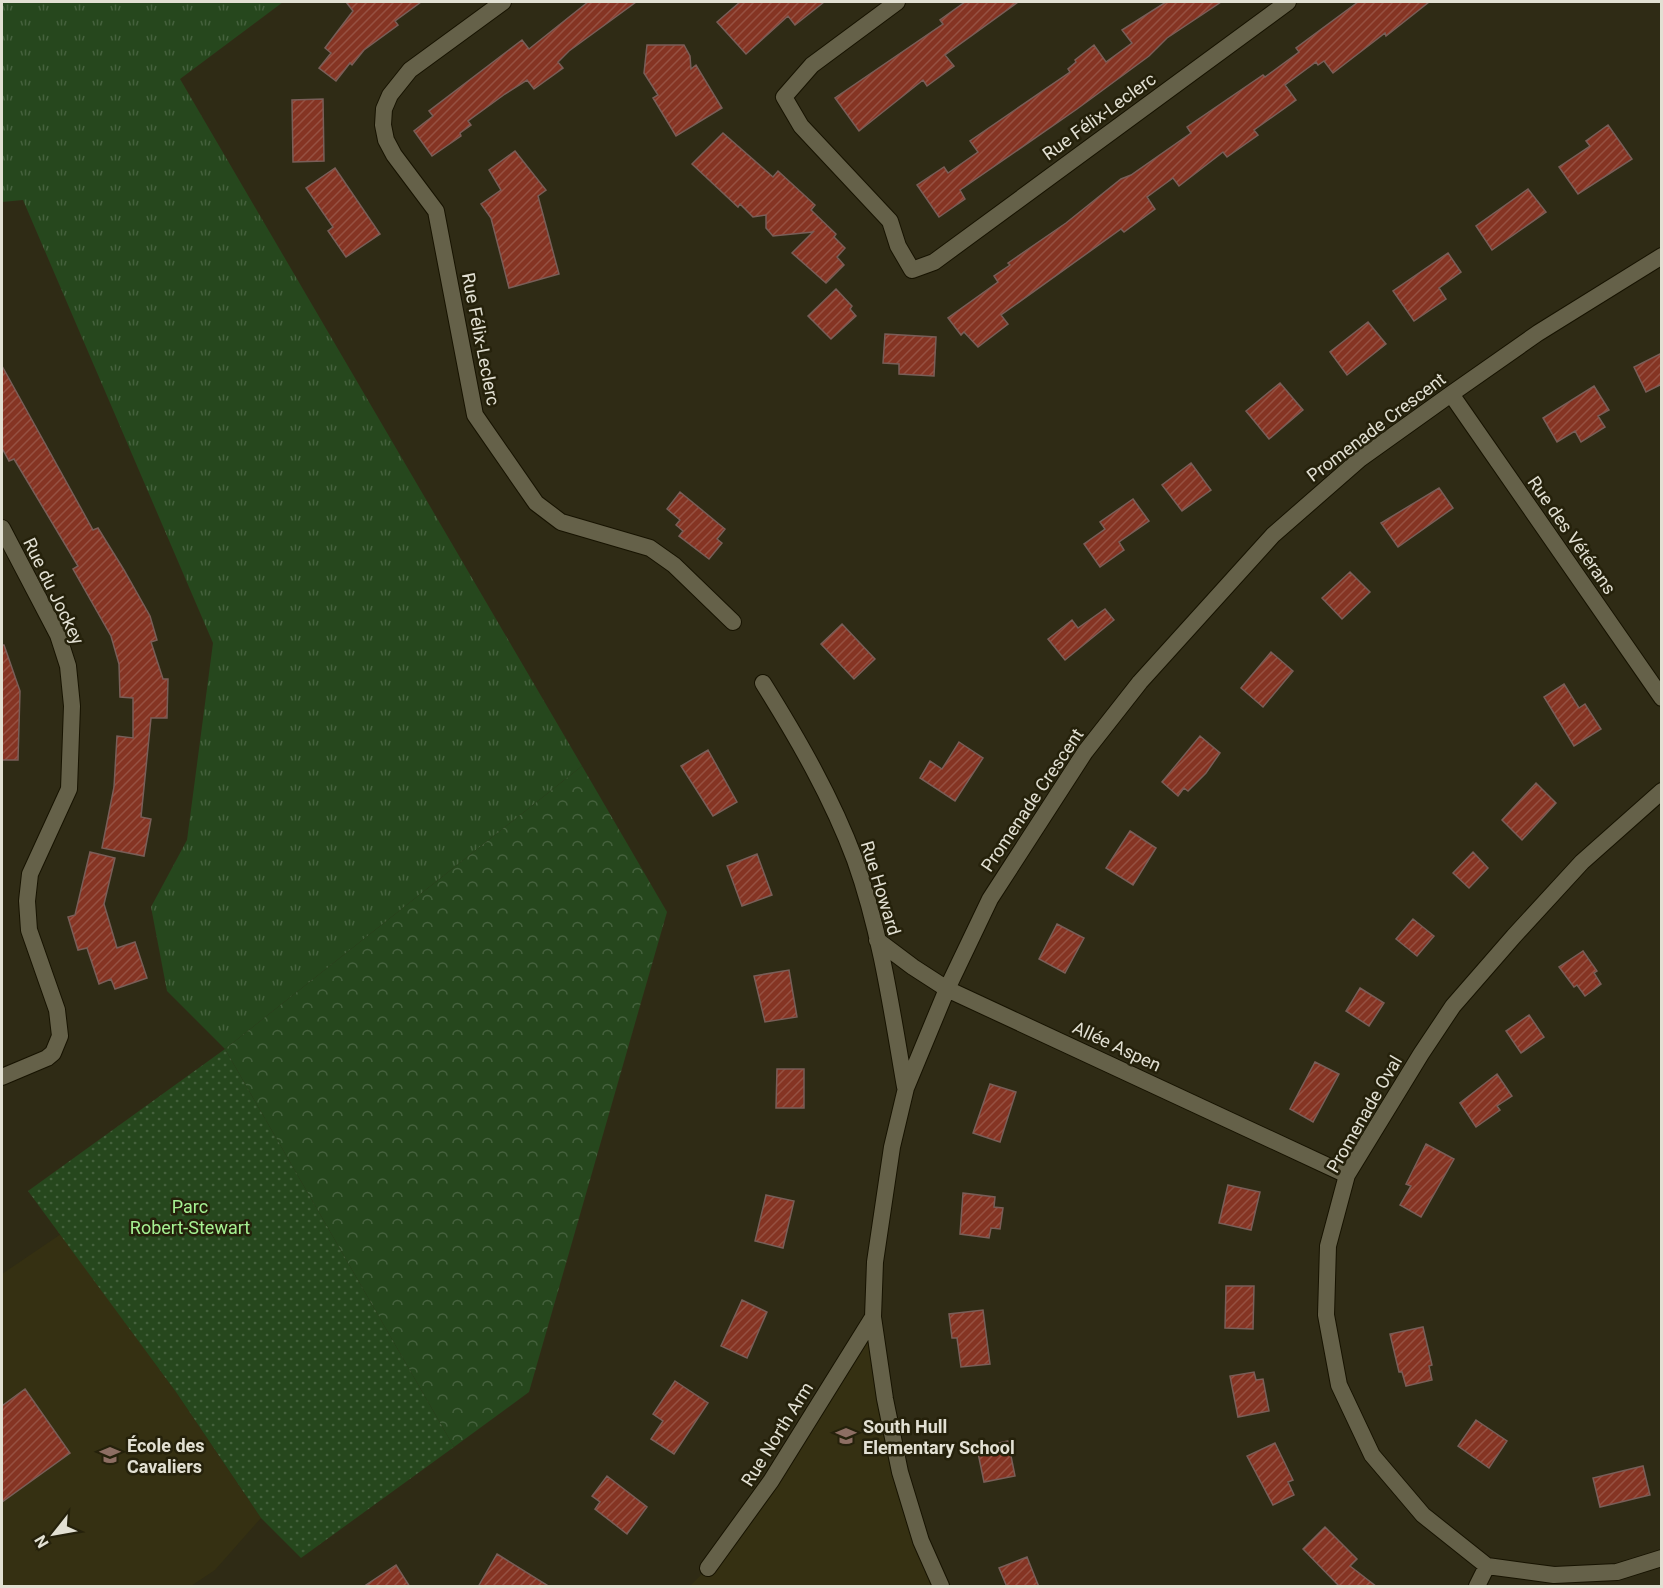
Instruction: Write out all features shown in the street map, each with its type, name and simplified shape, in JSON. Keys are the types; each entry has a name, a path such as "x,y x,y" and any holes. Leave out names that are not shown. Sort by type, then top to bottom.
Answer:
{"street":[{"name":"Rue Félix-Leclerc","path":"502,2 410,70 398,82 384,109 386,140 436,211 475,415 536,504 561,522 650,548 674,566 733,622"},
{"name":"Rue Félix-Leclerc","path":"897,2 812,65 784,97 801,126 890,221 897,246 912,270 934,262 1288,2"},
{"name":"Promenade Crescent","path":"941,1587 921,1541 900,1472 885,1399 873,1317 875,1262 892,1147 906,1088 947,988 990,899 1084,752 1140,682 1273,535 1360,459 1538,333 1659,259"},
{"name":"Rue des Vétérans","path":"1451,394 1662,698"},
{"name":"Rue du Jockey","path":"2,528 58,635 68,666 72,706 69,789 30,874 27,901 29,930 57,1010 60,1036 53,1053 31,1066 2,1077"},
{"name":"Rue Howard","path":"763,683 795,734 855,861 877,940 906,1088"},
{"name":"Promenade Oval","path":"1487,1566 1423,1515 1372,1455 1339,1385 1326,1315 1328,1246 1347,1175 1420,1054 1454,1006 1582,862 1644,804 1662,791"},
{"name":"Allée Aspen","path":"877,940 913,967 947,988 1347,1175"},
{"name":"Rue North Arm","path":"708,1568 771,1481 873,1317"},
{"path":"1477,1587 1487,1566 1554,1575 1617,1572 1662,1558"}],"shaded area":[{"name":"École des Cavaliers","path":"61,1234 176,1392 261,1518 215,1570 191,1586 2,1586 2,1274"},
{"name":"South Hull Elementary School","path":"873,1317 885,1399 941,1586 690,1586 708,1568"}],"green space":[{"path":"2,2 283,2 180,79 582,766 225,1049 167,991 151,907 187,840 213,643 23,200 2,202"},
{"path":"582,766 667,912 529,1392 454,1447 225,1049"},
{"name":"Parc Robert-Stewart","path":"225,1049 454,1447 301,1558 261,1518 176,1392 28,1191"}],"building":[{"path":"346,2 421,2 395,21 398,25 364,50 336,81 319,68 331,53 325,48 353,11"},
{"path":"588,2 636,2 569,51 558,62 563,68 534,89 527,80 505,94 468,121 471,125 460,133 461,136 432,156 414,131 433,116 429,111 522,40 529,49"},
{"path":"740,2 824,2 795,25 788,16 746,54 717,22"},
{"path":"965,2 1018,2 945,55 954,66 927,86 923,80 859,131 835,98 943,24 940,20"},
{"path":"1166,2 1221,2 1167,38 1149,56 1077,109 960,190 965,199 939,217 917,185 944,167 948,173 978,152 970,141 1070,72 1068,69 1076,62 1075,60 1094,45 1106,62 1132,43 1122,30"},
{"path":"1358,2 1429,2 1333,73 1324,61 1318,65 1316,62 1285,85 1296,100 1254,130 1258,135 1227,157 1223,152 1179,186 1173,178 1147,197 1155,209 1124,232 1121,229 1001,315 1008,324 978,347 964,332 961,335 948,318 998,282 994,276 1010,265 1008,263 1066,223 1121,179 1131,175 1191,133 1187,127 1263,75 1265,77 1299,52 1296,48"},
{"path":"647,45 684,45 690,56 691,69 696,65 722,108 676,136 653,98 658,95 644,73"},
{"path":"323,99 324,161 293,162 292,100"},
{"path":"1608,125 1632,159 1578,194 1559,167 1590,146 1586,141"},
{"path":"723,133 773,177 778,171 815,205 811,210 836,234 834,237 845,248 837,257 844,265 826,283 792,253 813,232 773,236 766,228 766,215 753,217 740,204 738,207 692,164"},
{"path":"515,151 546,190 538,196 559,274 509,288 491,218 481,204 501,190 489,170"},
{"path":"335,168 380,234 346,257 328,231 333,227 306,188"},
{"path":"1528,189 1546,212 1492,250 1476,226"},
{"path":"1448,253 1461,272 1439,288 1446,299 1414,321 1393,291"},
{"path":"836,289 852,306 850,309 856,316 831,339 808,316"},
{"path":"1368,322 1386,344 1347,375 1330,352"},
{"path":"885,334 936,337 934,376 899,374 899,364 883,363"},
{"path":"1662,353 1662,384 1646,392 1634,367"},
{"path":"2,366 93,530 98,528 124,570 150,616 157,640 151,642 163,679 168,679 167,718 151,718 141,817 151,819 144,856 102,848 114,787 117,736 133,738 133,698 120,697 119,664 111,636 73,569 78,566 14,459 9,461 2,448"},
{"path":"1280,383 1303,410 1269,439 1246,411"},
{"path":"1594,386 1609,410 1598,416 1605,427 1581,442 1575,431 1557,442 1543,418"},
{"path":"1191,463 1211,490 1182,511 1162,485"},
{"path":"1439,488 1453,508 1398,547 1381,523"},
{"path":"680,492 725,529 717,539 722,543 709,559 679,536 683,531 676,525 680,520 667,509"},
{"path":"1133,499 1149,521 1119,542 1124,550 1100,567 1084,544 1105,529 1100,522"},
{"path":"1350,572 1370,592 1342,619 1322,598"},
{"path":"1105,609 1114,620 1065,660 1048,639 1072,620 1078,628"},
{"path":"842,624 875,659 854,679 821,644"},
{"path":"2,645 4,645 20,691 18,760 2,760"},
{"path":"1271,652 1293,671 1263,707 1241,688"},
{"path":"1564,684 1579,708 1585,704 1601,729 1574,746 1544,697"},
{"path":"1200,736 1220,753 1206,773 1188,791 1184,788 1178,796 1162,782"},
{"path":"959,742 983,758 955,801 920,778 930,761 942,769"},
{"path":"708,750 737,802 713,816 681,766"},
{"path":"1536,783 1556,803 1522,840 1502,820"},
{"path":"1130,831 1156,848 1133,885 1106,868"},
{"path":"90,852 115,858 104,904 117,948 135,942 147,978 115,989 111,979 99,984 87,948 78,950 68,917 75,915"},
{"path":"1473,852 1488,868 1469,888 1453,873"},
{"path":"757,854 772,895 742,906 727,866"},
{"path":"1413,919 1434,936 1417,956 1396,939"},
{"path":"1057,924 1084,938 1065,973 1039,959"},
{"path":"1583,951 1597,971 1594,973 1601,984 1585,996 1577,985 1574,987 1559,967"},
{"path":"789,970 797,1017 765,1022 754,976"},
{"path":"1360,988 1384,1003 1369,1026 1346,1011"},
{"path":"1529,1015 1544,1037 1521,1053 1506,1031"},
{"path":"1315,1062 1339,1074 1313,1122 1290,1109"},
{"path":"777,1069 804,1069 804,1108 776,1108"},
{"path":"1497,1074 1512,1096 1497,1106 1500,1110 1476,1127 1460,1103"},
{"path":"990,1084 1016,1092 1000,1142 973,1133"},
{"path":"1426,1144 1454,1159 1421,1217 1400,1205 1411,1186 1406,1184"},
{"path":"1228,1185 1260,1192 1251,1230 1219,1223"},
{"path":"963,1193 995,1197 994,1207 1003,1208 1000,1229 991,1228 989,1238 960,1234"},
{"path":"766,1195 794,1201 783,1248 755,1241"},
{"path":"1226,1286 1254,1286 1253,1329 1225,1328"},
{"path":"742,1300 767,1312 747,1358 721,1346"},
{"path":"983,1310 990,1364 961,1367 957,1338 952,1338 949,1314"},
{"path":"1423,1327 1432,1365 1429,1366 1432,1380 1406,1386 1402,1372 1399,1372 1390,1334"},
{"path":"1254,1372 1256,1380 1263,1379 1269,1411 1238,1417 1230,1376"},
{"path":"675,1381 708,1403 674,1454 651,1439 663,1421 653,1414"},
{"path":"25,1389 70,1453 2,1502 2,1406"},
{"path":"1476,1420 1507,1441 1489,1468 1458,1446"},
{"path":"1008,1441 1015,1476 984,1482 977,1448"},
{"path":"1275,1443 1293,1480 1288,1482 1294,1495 1273,1505 1247,1456"},
{"path":"1643,1466 1650,1495 1600,1507 1593,1478"},
{"path":"607,1476 647,1507 627,1534 595,1509 600,1502 592,1496"},
{"path":"1325,1527 1357,1559 1350,1566 1377,1587 1340,1587 1303,1549"},
{"path":"497,1554 505,1559 550,1587 478,1587"},
{"path":"1027,1557 1039,1587 1007,1587 999,1568"},
{"path":"396,1565 410,1587 363,1587"}],"place":[{"name":"South Hull Elementary School","path":"846,1436"},
{"name":"École des Cavaliers","path":"110,1455"}]}
